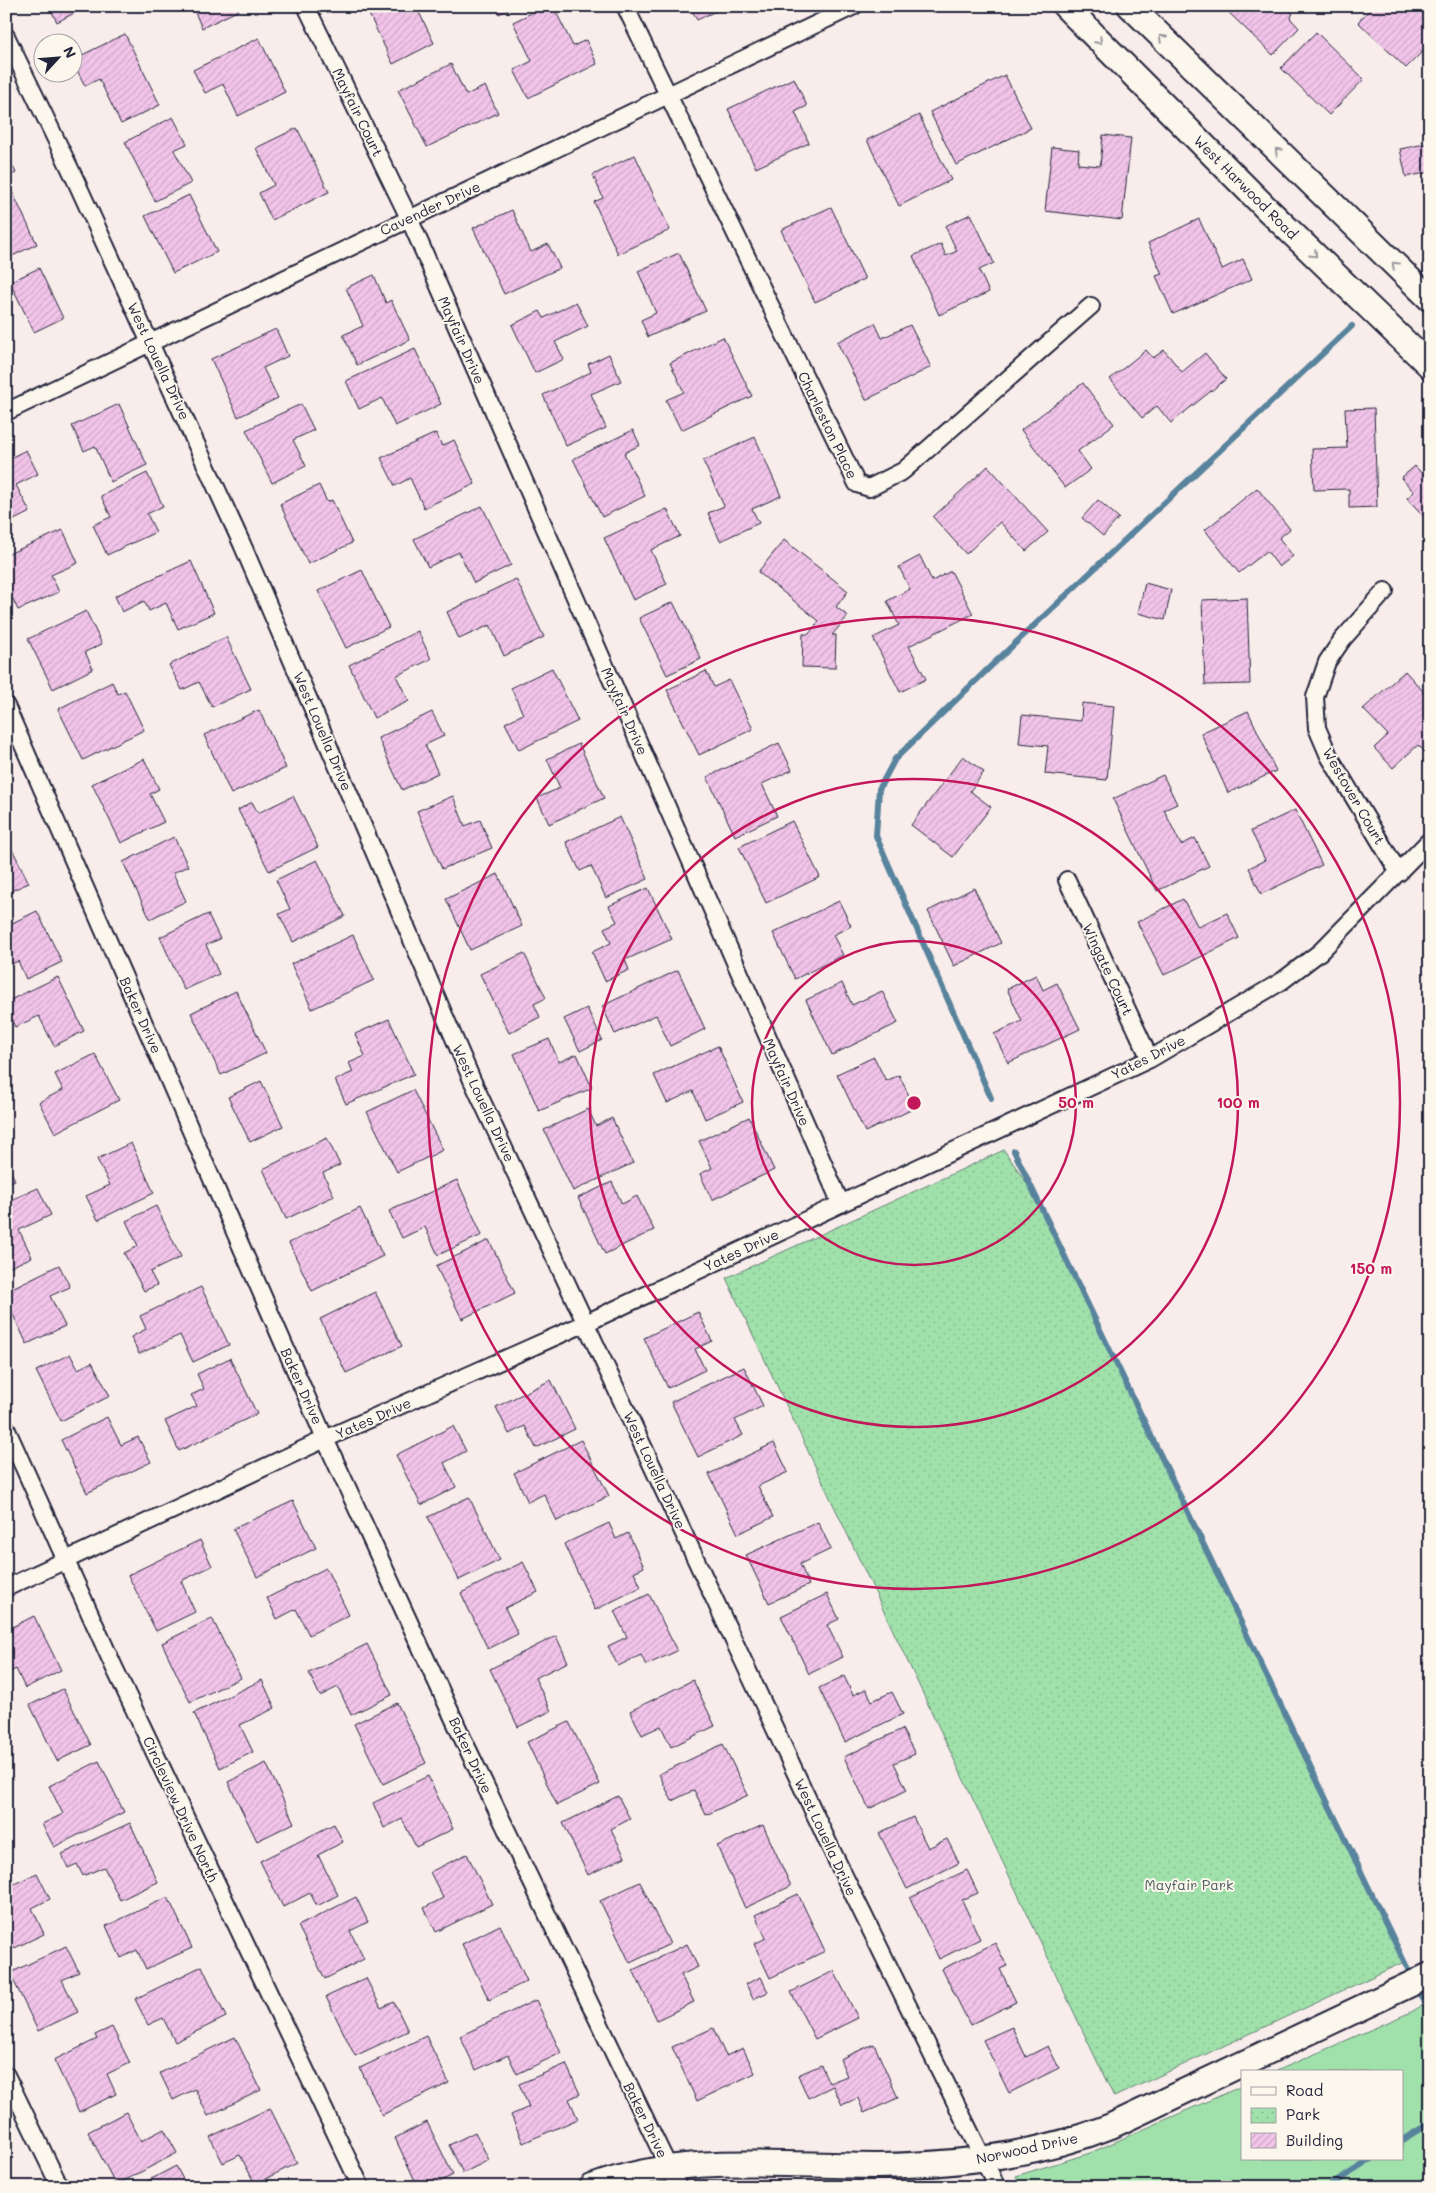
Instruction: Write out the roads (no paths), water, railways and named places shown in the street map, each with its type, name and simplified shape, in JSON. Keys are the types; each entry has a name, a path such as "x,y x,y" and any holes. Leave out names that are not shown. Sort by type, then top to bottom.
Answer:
{"main road":[{"name":"West Harwood Road","path":"1065,6 1267,209 1430,366"},
{"path":"1130,6 1430,299"},
{"name":"Norwood Drive","path":"592,2187 644,2171 673,2177 722,2163 879,2166 983,2159 1047,2148 1104,2129 1430,1975"}],"street":[{"name":"Mayfair Court","path":"306,6 409,218"},
{"name":"Charleston Place","path":"625,6 857,484 869,488 903,471 1091,306"},
{"name":"Cavender Drive","path":"6,412 854,6"},
{"name":"West Louella Drive","path":"6,36 150,342 242,544 472,1080 832,1851 997,2187"},
{"name":"Mayfair Drive","path":"409,218 841,1204"},
{"name":"Westover Court","path":"1385,591 1332,654 1314,697 1317,728 1328,756 1399,873"},
{"name":"Baker Drive","path":"6,706 325,1439 462,1737 673,2177"},
{"name":"Yates Drive","path":"6,1588 325,1439 586,1323 1150,1059 1282,981 1320,952 1430,840"},
{"name":"Wingate Court","path":"1067,880 1150,1059"},
{"name":"Circleview Drive North","path":"6,1428 114,1668 361,2187"},
{"path":"6,2074 60,2187"}],"waterway":[{"path":"991,1098 876,836 879,789 895,759 1352,326"},
{"path":"1014,1151 1430,2015"},
{"path":"1404,2139 1430,2123"},
{"path":"1328,2187 1370,2160"}],"park label":[{"name":"Mayfair Park","path":"1189,1884"}]}
